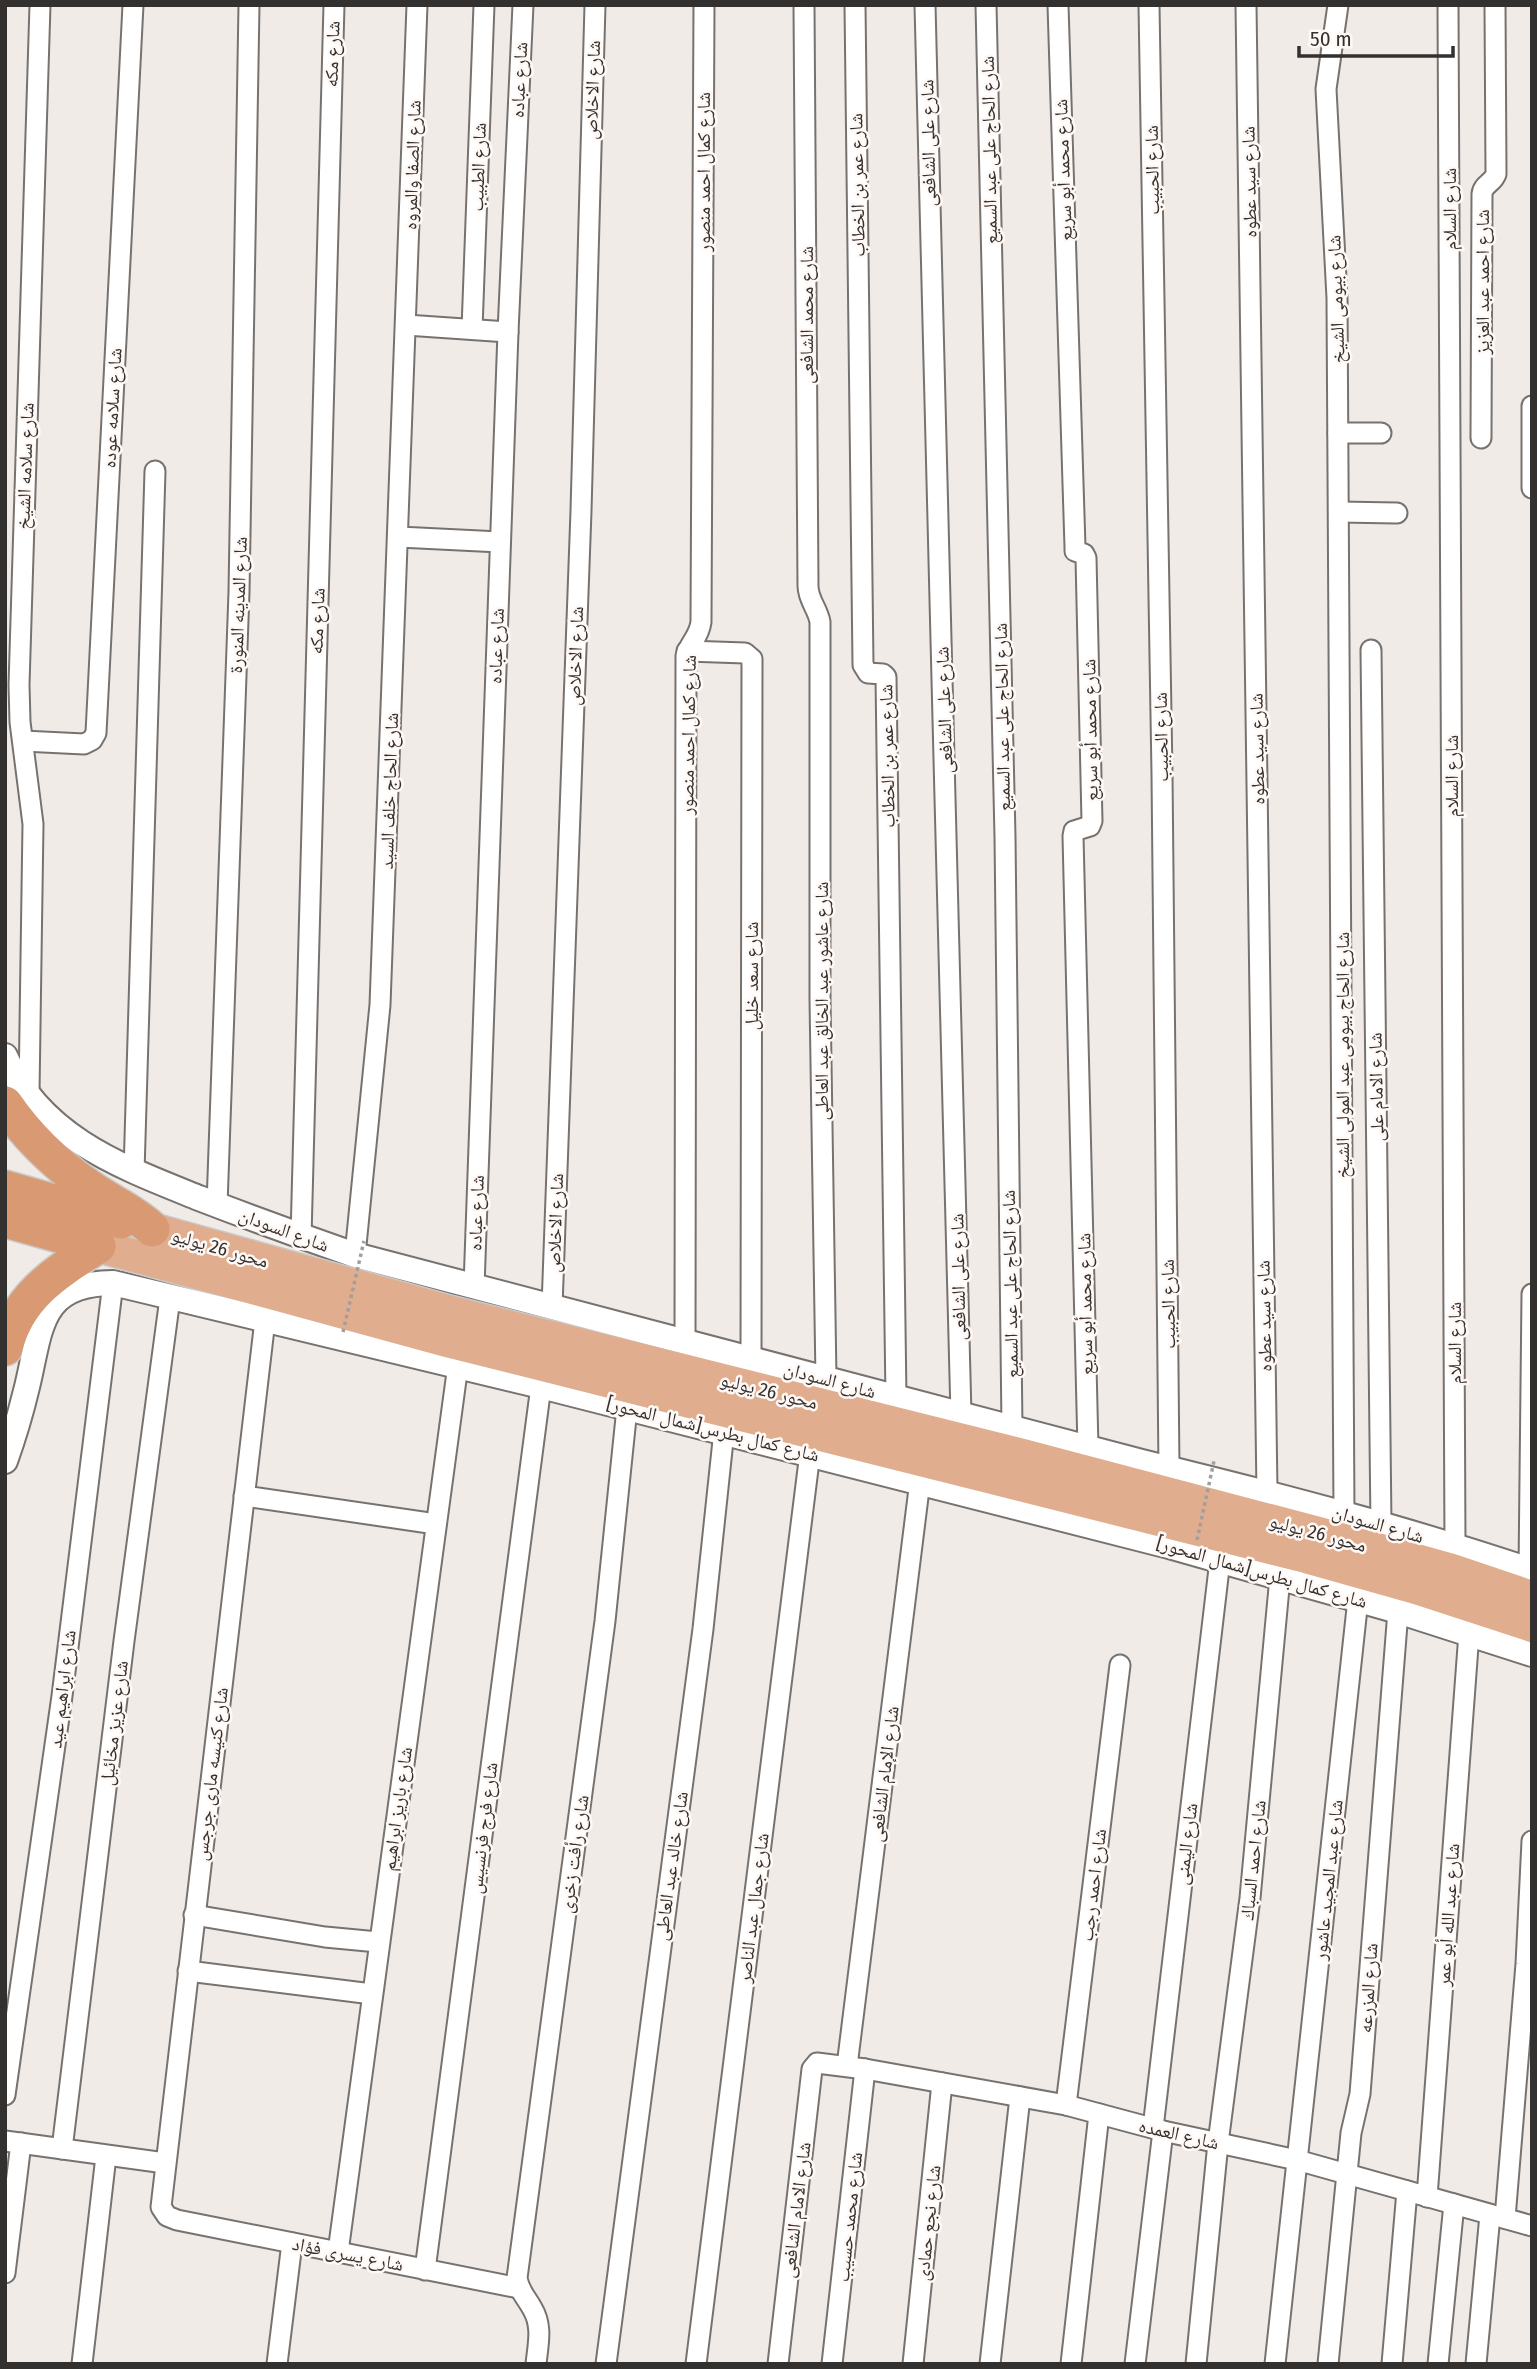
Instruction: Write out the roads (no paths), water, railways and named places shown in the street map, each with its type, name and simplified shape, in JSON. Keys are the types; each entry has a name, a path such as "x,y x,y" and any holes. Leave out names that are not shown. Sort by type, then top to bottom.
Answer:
{"highway":[{"path":"17,1098 30,1135 59,1164 90,1189 141,1219 152,1229"},
{"name":"محور 26 يوليو","path":"5,1188 451,1312 1023,1455 1452,1570 1531,1579"},
{"name":"محور 26 يوليو","path":"5,1220 447,1340 1318,1560 1428,1591 1532,1626"},
{"path":"5,1348 18,1314 32,1294 50,1277 98,1246"}],"street":[{"name":"شارع سلامه الشيخ","path":"17,1098 33,824 19,685 40,5"},
{"name":"شارع سلامه عوده","path":"23,741 85,744 92,740 96,733 133,5"},
{"name":"شارع المدينه المنورة","path":"217,1205 239,579 249,5"},
{"name":"شارع مكه","path":"301,1237 334,5"},
{"name":"شارع الصفا والمروه","path":"406,325 417,5"},
{"name":"شارع الطبيب","path":"472,329 484,5"},
{"name":"شارع عباده","path":"474,1287 508,331 523,5"},
{"name":"شارع الاخلاص","path":"552,1307 581,498 595,5"},
{"name":"شارع كمال احمد منصور","path":"685,1342 687,651 696,638 701,622 704,5"},
{"name":"شارع محمد الشافعى","path":"804,5 807,586 820,622"},
{"name":"شارع عمر بن الخطاب","path":"855,5 863,665 868,673 883,674 886,677 896,1398"},
{"name":"شارع على الشافعى","path":"925,5 961,1415"},
{"name":"شارع الحاج على عبد السميع","path":"986,5 1004,837 1012,1428"},
{"name":"شارع محمد أبو سريع","path":"1058,5 1074,547 1075,551 1087,558 1092,821 1090,826 1074,831 1073,836 1088,1448"},
{"name":"شارع الحبيب","path":"1149,5 1169,1469"},
{"name":"شارع سيد عطوه","path":"1247,5 1267,1492"},
{"name":"شارع بيومى الشيخ","path":"1338,5 1326,89 1337,298 1339,594"},
{"name":"شارع السلام","path":"1448,5 1455,1546"},
{"name":"شارع احمد عبد العزيز","path":"1481,438 1482,194 1485,186 1492,182 1496,174 1495,5"},
{"path":"406,325 508,331"},
{"name":"شارع الحاج خلف السيد","path":"360,1248 380,1005 406,325"},
{"path":"1532,406 1532,488"},
{"path":"1338,433 1381,433"},
{"path":"134,1172 155,471"},
{"path":"1339,512 1397,513"},
{"path":"399,537 500,542"},
{"name":"شارع الحاج بيومى عبد المولى الشيخ","path":"1339,594 1344,1515"},
{"name":"شارع عاشور عبد الخالق عبد العاطى","path":"820,622 820,999 825,1379"},
{"name":"شارع الامام على","path":"1371,650 1381,1525"},
{"name":"شارع سعد خليل","path":"687,651 745,653 751,659 751,1360"},
{"name":"شارع السودان","path":"5,1056 17,1098 96,1154 134,1172 301,1237 360,1248 474,1287 1169,1469 1267,1492 1455,1546 1531,1579"},
{"name":"شارع كمال بطرس[شمال المحور]","path":"5,1461 28,1385 37,1336 44,1317 56,1301 73,1289 93,1283 113,1283 541,1385 920,1481 1358,1599 1532,1654"},
{"name":"شارع ابراهيم عيد","path":"5,2095 60,1710 113,1283"},
{"path":"1531,1579 1532,1294"},
{"name":"شارع عزيز مخائيل","path":"61,2149 170,1298"},
{"name":"شارع كنيسه مارى جرجس","path":"177,2220 167,2216 161,2207 165,2163 265,1320"},
{"name":"شارع باريز ابراهيم","path":"338,2252 458,1366"},
{"name":"شارع فرج فرنسيس","path":"425,2270 541,1385"},
{"name":"شارع رأفت زخرى","path":"521,2293 519,2264 605,1621 627,1408"},
{"name":"شارع خالد عبد العاطى","path":"606,2364 703,1629 724,1432"},
{"name":"شارع جمال عبد الناصر","path":"696,2364 810,1453"},
{"name":"شارع الإمام الشافعى","path":"856,2068 920,1481"},
{"path":"244,1496 436,1524"},
{"name":"شارع اليمنى","path":"1135,2364 1220,1560"},
{"name":"شارع احمد السباك","path":"1196,2364 1218,2143 1248,1912 1280,1577"},
{"name":"شارع عبد المجيد عاشور","path":"1275,2364 1358,1599"},
{"name":"شارع المزرعه","path":"1328,2364 1346,2174 1353,2118 1360,2094 1398,1611"},
{"name":"شارع عبد الله أبو عمر","path":"1427,2197 1469,1633"},
{"name":"شارع احمد رجب","path":"1066,2105 1120,1665"},
{"path":"1476,2364 1497,2217 1526,1964 1532,1841"},
{"path":"194,1915 325,1937 379,1942"},
{"path":"188,1971 372,1994"},
{"name":"شارع العمده","path":"821,2063 1066,2105 1158,2130 1297,2160 1532,2226"},
{"name":"شارع الامام الشافعى","path":"778,2364 812,2069 814,2065 821,2063"},
{"name":"شارع محمد حسيب","path":"832,2364 856,2068"},
{"name":"شارع نجع حمادى","path":"913,2364 943,2083"},
{"path":"990,2364 1020,2097"},
{"path":"1071,2364 1098,2114"},
{"path":"5,2273 13,2142 165,2163"},
{"path":"82,2364 106,2156"},
{"path":"1392,2364 1407,2191"},
{"path":"1438,2364 1454,2204"},
{"name":"شارع يسرى فؤاد","path":"177,2220 425,2270 521,2293"},
{"path":"277,2364 292,2243"},
{"path":"521,2293 538,2321 540,2335 536,2364"}]}
